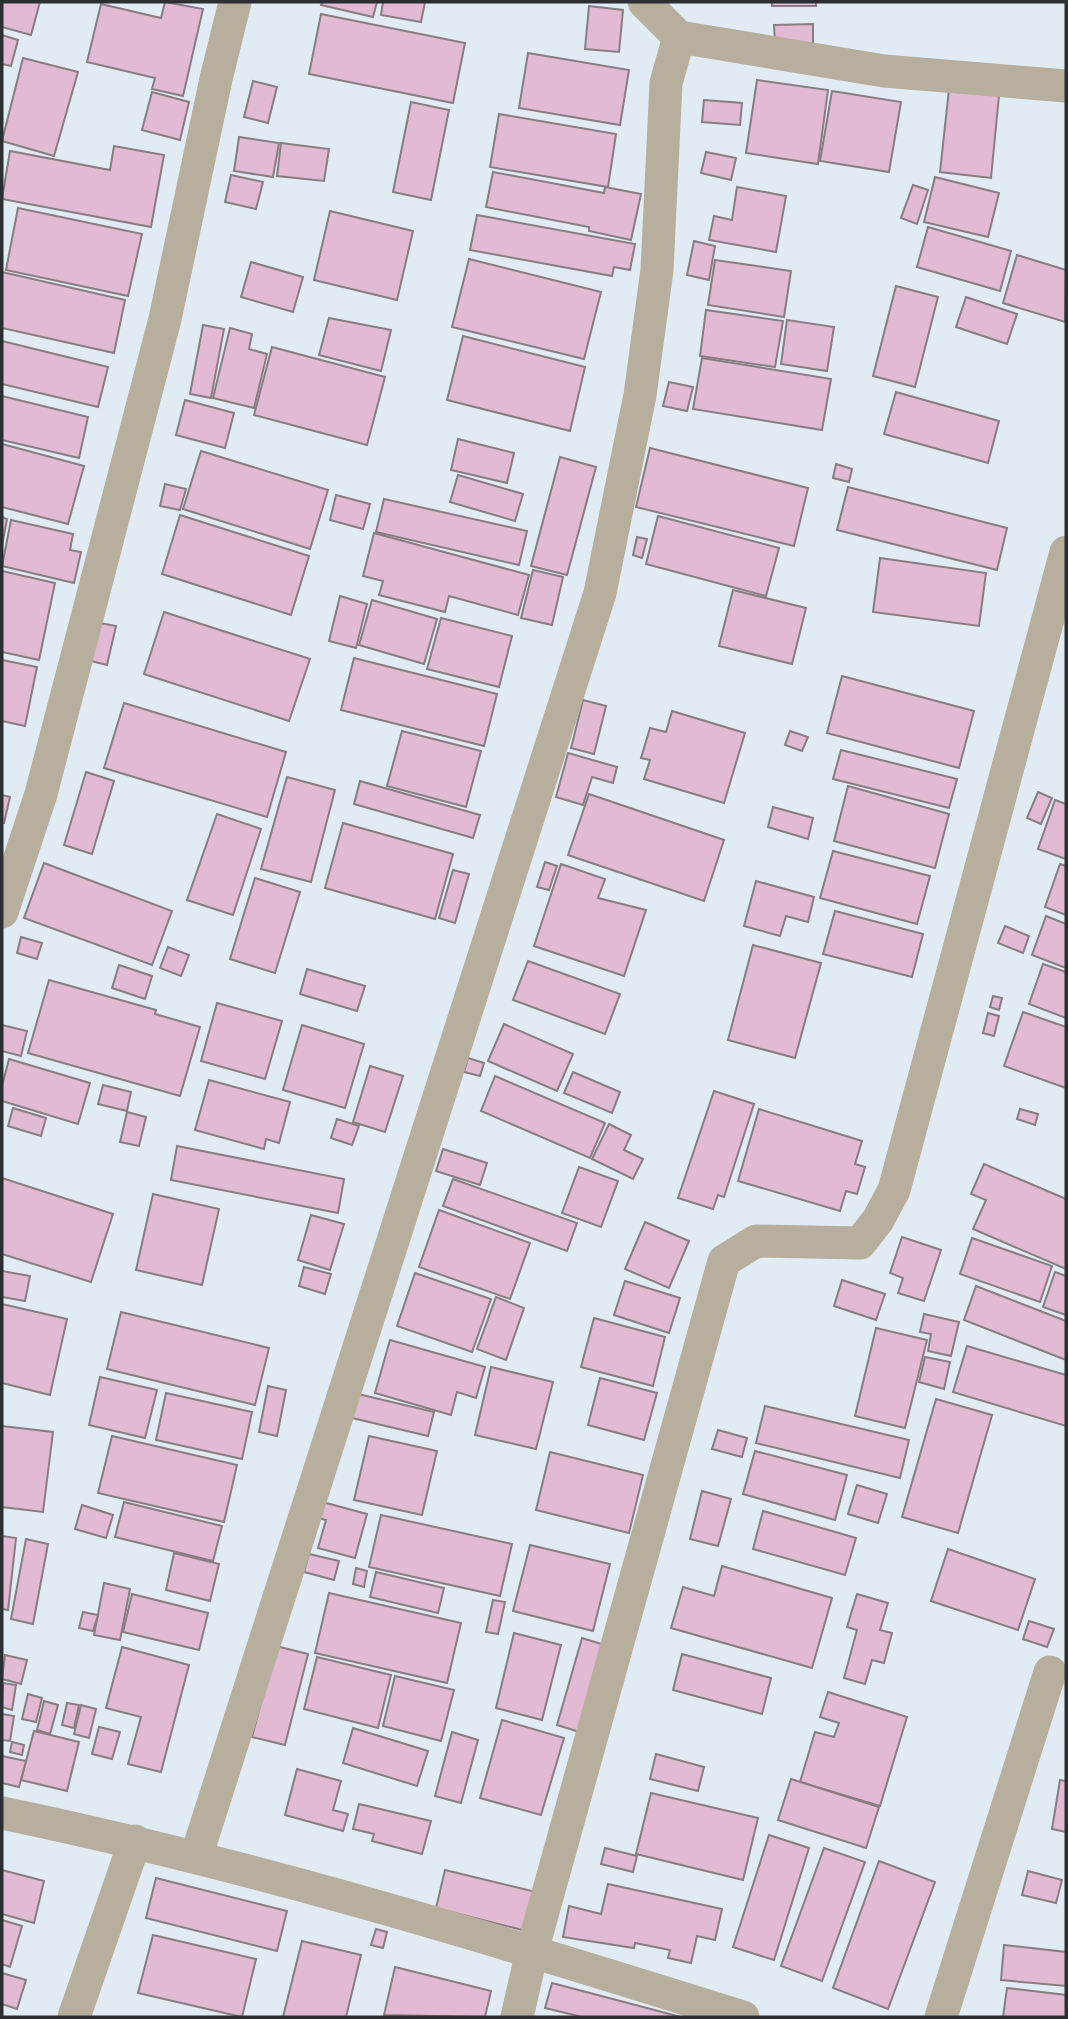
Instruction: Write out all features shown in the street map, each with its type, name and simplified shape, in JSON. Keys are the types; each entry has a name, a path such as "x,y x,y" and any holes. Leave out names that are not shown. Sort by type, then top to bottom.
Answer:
{"street":[{"path":"2,912 40,794 165,318 235,2"},
{"path":"644,2 679,37 884,71 1066,86"},
{"path":"196,1857 600,593 640,395 657,270 666,83 679,37"},
{"path":"517,2017 532,1951 724,1261 755,1241 860,1243 878,1220 894,1191 1066,552"},
{"path":"941,2017 1050,1672"},
{"path":"2,1813 135,1841 196,1857 532,1951 743,2017"},
{"path":"74,2017 135,1841"}],"building":[{"path":"2,2 40,2 31,35 2,27"},
{"path":"165,2 203,9 183,96 152,89 155,78 87,62 101,4 161,18"},
{"path":"322,2 377,2 373,17 321,5"},
{"path":"383,2 425,2 421,22 381,15"},
{"path":"772,2 816,2 816,6 772,6"},
{"path":"589,6 623,10 619,52 585,49"},
{"path":"321,14 465,43 453,103 309,74"},
{"path":"813,24 813,43 775,43 774,25"},
{"path":"2,35 18,40 11,66 2,64"},
{"path":"528,53 629,70 620,125 519,108"},
{"path":"23,58 78,72 54,156 2,141"},
{"path":"757,80 828,90 818,164 746,153"},
{"path":"950,80 1000,85 991,178 940,172"},
{"path":"253,81 277,87 268,123 244,117"},
{"path":"832,91 901,102 889,172 820,161"},
{"path":"152,92 189,102 180,140 142,130"},
{"path":"704,100 742,103 740,125 702,122"},
{"path":"411,102 449,110 431,200 393,192"},
{"path":"499,114 616,134 608,187 490,167"},
{"path":"239,137 279,143 273,177 234,171"},
{"path":"281,143 329,149 324,181 277,176"},
{"path":"114,146 164,155 151,227 2,199 10,151 110,170"},
{"path":"706,152 736,158 731,180 701,173"},
{"path":"493,172 604,193 605,187 641,194 631,240 589,231 589,227 486,207"},
{"path":"231,175 263,182 256,209 225,202"},
{"path":"935,177 999,193 988,237 924,222"},
{"path":"913,185 928,190 917,224 901,218"},
{"path":"737,187 786,196 776,252 709,240 714,216 732,220"},
{"path":"18,208 142,234 128,296 6,270"},
{"path":"330,211 413,231 397,300 314,280"},
{"path":"477,215 635,244 630,270 614,267 612,276 470,250"},
{"path":"928,227 1011,251 1000,291 917,267"},
{"path":"694,241 715,246 709,280 687,275"},
{"path":"1017,255 1066,270 1065,322 1003,303"},
{"path":"469,259 601,292 584,359 452,327"},
{"path":"715,260 791,271 784,317 708,305"},
{"path":"251,262 303,277 293,312 241,297"},
{"path":"2,272 125,300 114,353 2,328"},
{"path":"896,286 938,297 915,387 873,376"},
{"path":"966,297 1017,314 1007,344 956,327"},
{"path":"706,310 783,321 775,367 700,356"},
{"path":"329,318 391,330 381,371 319,355"},
{"path":"787,320 834,327 827,371 781,364"},
{"path":"203,325 224,329 211,398 190,394"},
{"path":"230,328 252,334 249,349 267,354 254,408 213,398"},
{"path":"463,336 585,367 570,431 447,400"},
{"path":"2,341 108,367 98,407 2,384"},
{"path":"272,347 385,377 367,445 254,415"},
{"path":"702,358 831,379 822,430 693,409"},
{"path":"669,382 693,387 687,411 663,406"},
{"path":"896,392 999,421 988,463 884,434"},
{"path":"2,396 88,417 79,458 2,440"},
{"path":"185,400 234,413 225,448 176,435"},
{"path":"458,439 514,453 507,483 451,470"},
{"path":"2,444 84,466 68,524 2,507"},
{"path":"650,448 808,488 794,546 636,507"},
{"path":"201,451 328,490 310,549 183,509"},
{"path":"560,457 596,467 567,575 531,566"},
{"path":"836,464 852,469 849,482 833,478"},
{"path":"458,475 523,494 515,521 450,502"},
{"path":"165,484 186,489 180,510 160,506"},
{"path":"848,487 1007,528 997,570 837,530"},
{"path":"336,495 370,504 363,529 330,520"},
{"path":"384,499 527,531 519,565 376,532"},
{"path":"180,515 309,556 291,615 162,574"},
{"path":"658,516 779,548 766,596 646,564"},
{"path":"2,517 7,519 2,546"},
{"path":"11,520 73,534 70,550 81,552 74,583 2,566"},
{"path":"374,533 529,575 518,615 449,596 445,612 379,595 383,581 363,576"},
{"path":"637,537 647,539 642,558 633,555"},
{"path":"880,558 986,573 979,626 873,612"},
{"path":"533,570 563,577 552,625 521,618"},
{"path":"2,571 55,583 39,660 2,652"},
{"path":"733,590 806,608 792,664 719,646"},
{"path":"340,596 367,604 356,648 329,641"},
{"path":"372,600 437,619 424,664 359,645"},
{"path":"164,612 310,659 289,721 144,674"},
{"path":"441,618 512,636 499,687 427,669"},
{"path":"100,623 116,626 107,665 91,661"},
{"path":"354,658 497,694 484,746 341,710"},
{"path":"2,660 37,667 25,726 2,721"},
{"path":"842,676 974,711 959,768 827,733"},
{"path":"583,700 606,706 594,754 571,748"},
{"path":"124,703 286,752 267,817 104,768"},
{"path":"672,711 745,733 724,803 644,779 650,760 641,758 650,728 666,732"},
{"path":"402,731 481,751 466,807 387,786"},
{"path":"790,731 808,737 802,751 785,745"},
{"path":"841,750 957,779 949,808 833,779"},
{"path":"568,753 617,767 613,783 592,777 583,805 556,797"},
{"path":"86,772 114,781 92,854 64,845"},
{"path":"287,777 335,790 311,882 261,869"},
{"path":"360,781 480,815 473,838 354,804"},
{"path":"848,786 949,814 935,868 834,841"},
{"path":"1038,792 1052,798 1041,824 1027,818"},
{"path":"589,794 724,840 704,901 568,855"},
{"path":"2,795 10,797 4,823 2,823"},
{"path":"1055,800 1066,804 1066,859 1038,849"},
{"path":"773,807 813,818 808,839 768,827"},
{"path":"217,814 261,829 233,915 187,900"},
{"path":"343,823 453,854 435,919 325,888"},
{"path":"833,851 930,876 917,924 820,898"},
{"path":"545,862 557,866 549,890 537,887"},
{"path":"44,863 172,911 152,965 24,918"},
{"path":"561,864 605,879 598,898 646,910 624,976 534,946"},
{"path":"1060,864 1066,866 1066,915 1045,907"},
{"path":"453,870 469,874 455,923 439,918"},
{"path":"255,878 300,892 275,973 230,959"},
{"path":"756,881 814,897 808,922 786,916 780,936 744,926"},
{"path":"835,911 923,934 912,977 823,954"},
{"path":"1046,916 1066,924 1066,968 1032,955"},
{"path":"1005,926 1029,936 1023,953 998,943"},
{"path":"21,937 42,943 37,959 17,953"},
{"path":"753,945 821,963 795,1058 728,1040"},
{"path":"168,947 189,955 181,976 160,968"},
{"path":"528,961 620,994 605,1034 513,1000"},
{"path":"1043,964 1066,972 1066,1018 1029,1004"},
{"path":"119,965 152,976 145,999 112,988"},
{"path":"307,969 365,986 357,1011 300,994"},
{"path":"49,980 156,1010 155,1014 200,1027 180,1096 28,1053"},
{"path":"993,996 1002,998 999,1010 990,1007"},
{"path":"217,1003 282,1021 265,1079 201,1061"},
{"path":"1023,1012 1066,1027 1066,1088 1004,1066"},
{"path":"988,1013 999,1016 994,1036 983,1033"},
{"path":"504,1024 573,1054 557,1091 488,1061"},
{"path":"2,1025 27,1031 21,1056 2,1051"},
{"path":"302,1025 364,1044 345,1108 283,1090"},
{"path":"468,1058 484,1063 480,1076 464,1072"},
{"path":"9,1059 90,1083 78,1124 2,1101 2,1086"},
{"path":"370,1066 403,1076 385,1132 353,1122"},
{"path":"573,1072 620,1092 612,1113 564,1093"},
{"path":"495,1076 605,1123 590,1158 481,1111"},
{"path":"209,1080 290,1102 279,1143 266,1139 264,1149 195,1130"},
{"path":"103,1085 131,1092 127,1111 98,1104"},
{"path":"714,1091 754,1104 724,1197 718,1195 713,1209 678,1198"},
{"path":"13,1108 46,1118 41,1136 8,1126"},
{"path":"759,1109 862,1141 855,1164 865,1167 857,1194 846,1191 840,1211 738,1181"},
{"path":"1020,1109 1038,1114 1035,1125 1017,1119"},
{"path":"127,1112 146,1117 139,1146 120,1142"},
{"path":"337,1119 359,1126 352,1145 331,1138"},
{"path":"609,1124 631,1135 624,1150 643,1159 633,1179 592,1159"},
{"path":"177,1146 344,1179 338,1213 171,1180"},
{"path":"443,1149 487,1163 480,1185 436,1171"},
{"path":"984,1164 1066,1199 1066,1269 973,1229 986,1200 971,1194"},
{"path":"579,1167 618,1181 601,1227 562,1213"},
{"path":"2,1178 113,1214 91,1282 2,1254"},
{"path":"453,1179 577,1223 567,1251 443,1206"},
{"path":"153,1194 219,1209 202,1285 136,1270"},
{"path":"439,1210 530,1243 510,1299 419,1267"},
{"path":"311,1215 344,1224 330,1270 298,1260"},
{"path":"645,1222 689,1241 669,1288 625,1269"},
{"path":"902,1237 941,1250 924,1301 898,1293 903,1278 890,1273"},
{"path":"972,1238 1052,1266 1040,1302 960,1274"},
{"path":"304,1267 331,1274 325,1294 299,1286"},
{"path":"2,1271 30,1276 25,1301 2,1297"},
{"path":"1055,1272 1066,1276 1066,1315 1043,1307"},
{"path":"415,1273 491,1299 472,1352 397,1326"},
{"path":"842,1280 885,1294 876,1320 834,1306"},
{"path":"625,1281 680,1298 669,1333 614,1315"},
{"path":"976,1286 1066,1321 1066,1360 964,1320"},
{"path":"496,1297 524,1308 506,1360 477,1349"},
{"path":"2,1304 67,1319 50,1395 2,1383"},
{"path":"121,1312 269,1348 255,1405 107,1369"},
{"path":"924,1314 959,1322 951,1356 928,1351 931,1334 920,1332"},
{"path":"594,1318 665,1337 653,1386 581,1367"},
{"path":"876,1328 927,1340 905,1428 855,1416"},
{"path":"390,1340 485,1367 476,1398 457,1392 451,1415 375,1393"},
{"path":"967,1346 1066,1375 1066,1426 953,1392"},
{"path":"925,1357 950,1362 944,1389 919,1382"},
{"path":"491,1367 553,1382 536,1449 475,1435"},
{"path":"100,1377 157,1390 145,1438 89,1425"},
{"path":"600,1378 657,1393 644,1440 588,1425"},
{"path":"268,1386 286,1390 277,1436 259,1432"},
{"path":"166,1393 252,1412 242,1459 156,1440"},
{"path":"358,1394 434,1412 428,1436 352,1418"},
{"path":"936,1399 992,1415 958,1533 902,1517"},
{"path":"765,1406 909,1440 900,1478 756,1443"},
{"path":"2,1426 53,1432 43,1512 2,1507"},
{"path":"718,1430 747,1438 742,1457 712,1449"},
{"path":"112,1436 237,1465 224,1522 98,1493"},
{"path":"369,1436 437,1451 422,1515 354,1500"},
{"path":"755,1451 847,1475 835,1520 743,1494"},
{"path":"550,1452 643,1475 629,1533 536,1510"},
{"path":"857,1485 887,1494 878,1523 848,1514"},
{"path":"702,1491 731,1499 718,1546 690,1539"},
{"path":"319,1501 367,1514 355,1558 318,1548 326,1520 314,1517"},
{"path":"124,1502 222,1526 213,1561 115,1537"},
{"path":"82,1505 113,1515 106,1538 75,1529"},
{"path":"763,1511 856,1538 845,1575 753,1549"},
{"path":"381,1515 512,1544 500,1596 369,1567"},
{"path":"2,1536 16,1538 8,1610 2,1609"},
{"path":"26,1539 48,1544 33,1624 11,1619"},
{"path":"530,1545 610,1564 593,1631 513,1611"},
{"path":"948,1549 1035,1579 1018,1630 931,1601"},
{"path":"174,1553 219,1564 210,1601 166,1590"},
{"path":"309,1554 339,1561 334,1580 304,1572"},
{"path":"722,1566 832,1598 812,1668 671,1628 683,1587 714,1596"},
{"path":"356,1568 367,1571 364,1587 353,1584"},
{"path":"376,1572 444,1588 438,1613 370,1597"},
{"path":"104,1583 130,1589 120,1640 94,1635"},
{"path":"329,1593 461,1623 447,1683 315,1653"},
{"path":"132,1594 208,1613 199,1650 123,1632"},
{"path":"857,1594 888,1603 880,1630 892,1633 884,1663 872,1660 865,1684 844,1678 857,1630 847,1627"},
{"path":"493,1600 505,1602 498,1634 486,1632"},
{"path":"83,1612 98,1615 93,1631 79,1628"},
{"path":"1029,1621 1054,1629 1047,1647 1023,1639"},
{"path":"514,1633 561,1645 542,1720 496,1708"},
{"path":"582,1638 611,1647 586,1734 557,1725"},
{"path":"276,1646 308,1654 285,1745 252,1737"},
{"path":"122,1647 189,1665 161,1772 128,1764 141,1717 106,1708"},
{"path":"682,1654 771,1678 762,1714 673,1690"},
{"path":"5,1655 27,1660 21,1684 2,1679"},
{"path":"317,1657 391,1675 378,1728 304,1709"},
{"path":"395,1676 454,1690 441,1741 383,1726"},
{"path":"3,1683 16,1685 12,1710 2,1707"},
{"path":"828,1692 907,1717 880,1806 800,1782 815,1732 834,1737 839,1723 820,1717"},
{"path":"28,1694 42,1698 36,1722 22,1719"},
{"path":"44,1701 58,1705 50,1734 37,1730"},
{"path":"67,1703 79,1705 74,1728 62,1725"},
{"path":"81,1705 96,1709 89,1738 74,1734"},
{"path":"2,1714 14,1716 10,1741 2,1740"},
{"path":"502,1720 564,1738 541,1815 480,1798"},
{"path":"99,1727 120,1732 112,1759 92,1754"},
{"path":"353,1728 428,1751 417,1786 343,1763"},
{"path":"34,1731 79,1742 67,1791 21,1780"},
{"path":"452,1732 478,1740 461,1803 435,1796"},
{"path":"12,1742 24,1745 22,1755 10,1752"},
{"path":"656,1754 704,1767 698,1791 650,1779"},
{"path":"2,1756 26,1761 19,1787 2,1783"},
{"path":"297,1769 341,1781 333,1810 348,1814 343,1831 285,1815"},
{"path":"791,1779 879,1807 866,1848 778,1820"},
{"path":"1060,1780 1066,1781 1066,1832 1052,1829"},
{"path":"651,1793 758,1818 743,1880 636,1854"},
{"path":"359,1804 431,1821 422,1854 372,1841 374,1834 353,1829"},
{"path":"769,1835 809,1848 774,1960 733,1947"},
{"path":"605,1848 637,1856 633,1872 601,1864"},
{"path":"824,1848 865,1862 822,1981 781,1966"},
{"path":"879,1861 935,1882 888,2009 833,1988"},
{"path":"2,1870 44,1881 34,1923 2,1914"},
{"path":"445,1870 536,1892 526,1931 436,1908"},
{"path":"1028,1871 1062,1880 1056,1903 1022,1895"},
{"path":"156,1878 287,1911 277,1951 146,1918"},
{"path":"608,1884 722,1909 715,1940 697,1936 691,1963 668,1958 670,1950 635,1943 634,1948 563,1937 569,1906 601,1914"},
{"path":"2,1920 22,1926 10,1967 2,1964"},
{"path":"376,1929 387,1932 383,1948 371,1945"},
{"path":"153,1935 256,1959 242,2017 138,1993"},
{"path":"302,1941 361,1955 346,2017 283,2017"},
{"path":"1004,1945 1066,1952 1066,1986 1001,1980"},
{"path":"395,1967 491,1991 485,2017 384,2015"},
{"path":"2,1973 26,1980 17,2009 2,2004"},
{"path":"552,1983 681,2017 582,2017 545,2008"},
{"path":"1007,1988 1066,1995 1066,2017 1003,2017"}]}
